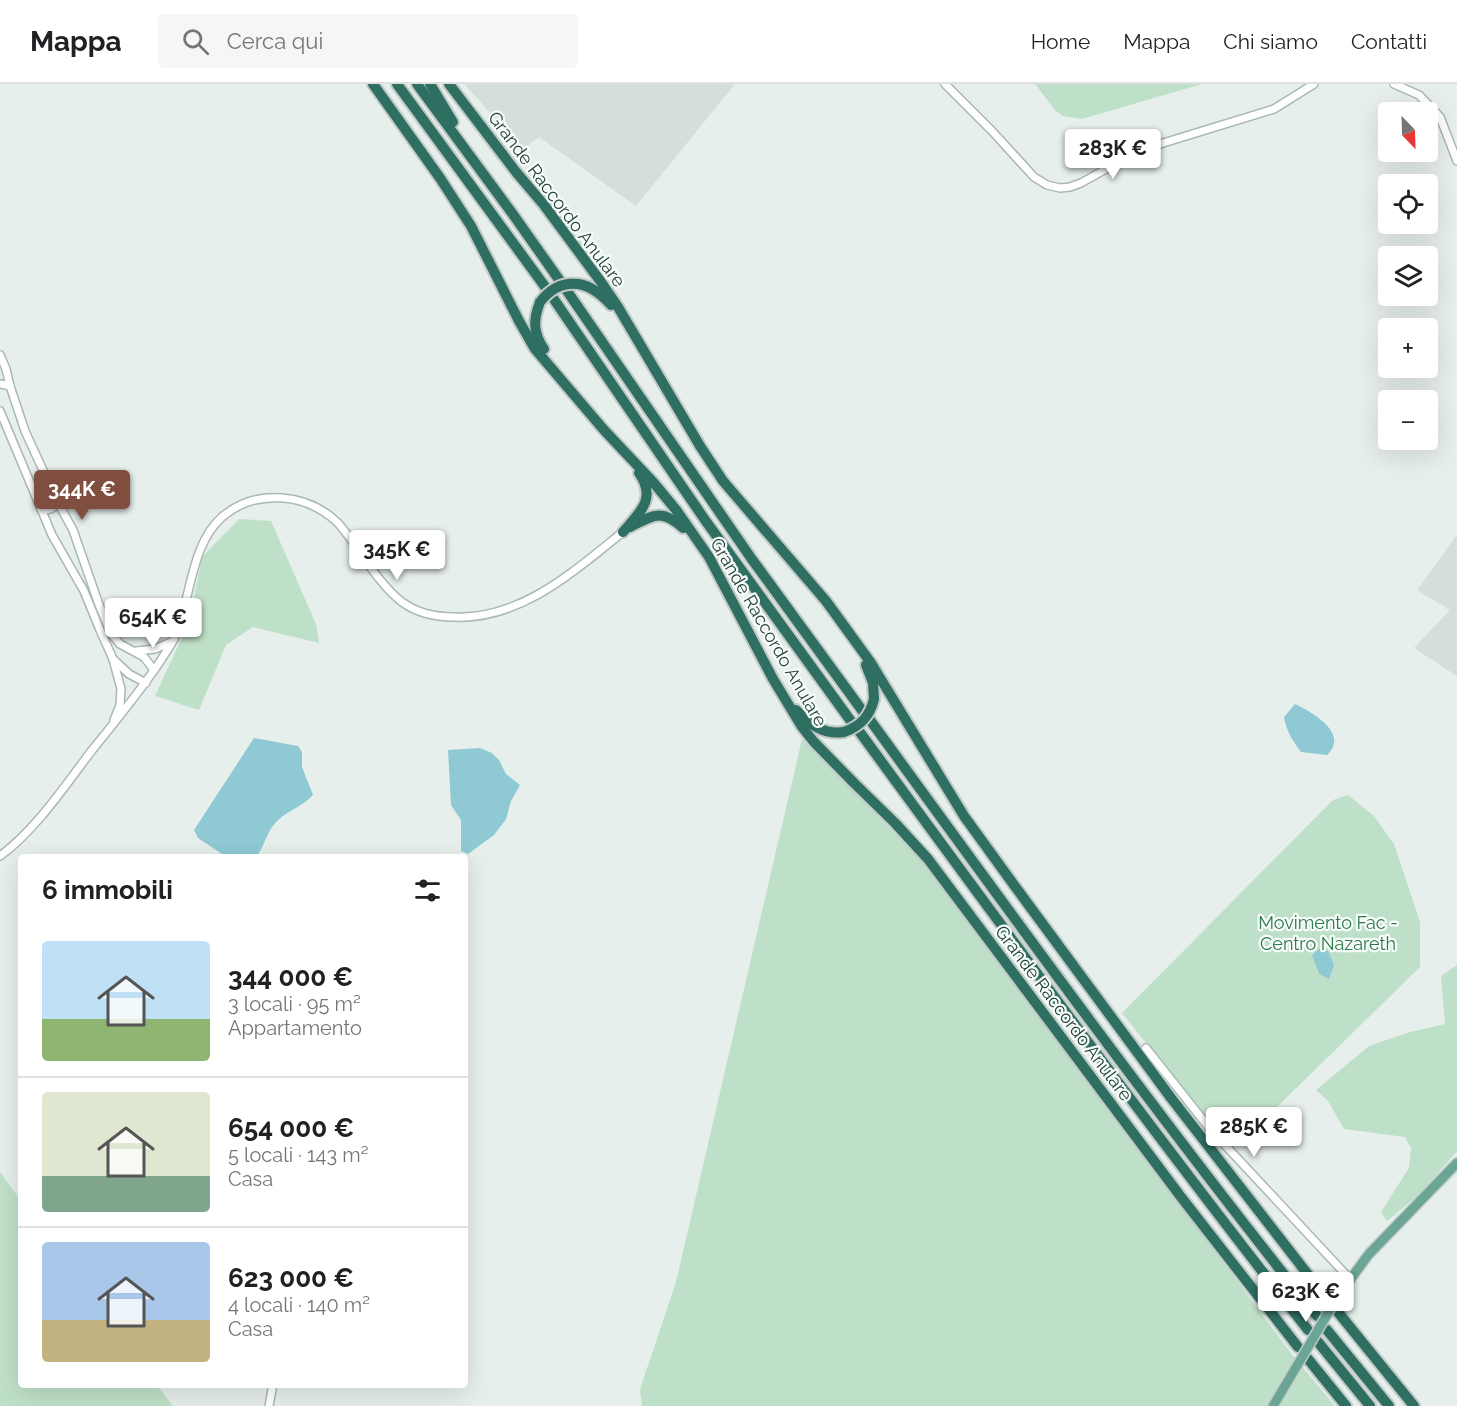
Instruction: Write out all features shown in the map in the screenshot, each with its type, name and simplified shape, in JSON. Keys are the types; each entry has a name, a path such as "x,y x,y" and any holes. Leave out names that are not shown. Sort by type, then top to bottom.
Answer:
{"highway":[{"name":"Grande Raccordo Anulare","path":"373,84 471,226 531,342 550,368 659,489 709,557 773,679 800,724 814,742 928,859 1180,1197 1298,1347"},
{"path":"389,84 397,95 422,117"},
{"name":"Grande Raccordo Anulare","path":"397,84 549,292 705,520 856,727 1085,1039 1308,1330"},
{"name":"Grande Raccordo Anulare","path":"417,84 562,285 751,558 1104,1040 1317,1316"},
{"path":"430,84 485,177"},
{"name":"Grande Raccordo Anulare","path":"449,84 601,282 723,481 813,586 871,663 964,816 1172,1098 1333,1298"},
{"path":"628,326 596,291 578,284 567,284 555,288 546,295 540,302 534,320 534,327 541,345 562,374 657,480 680,509 709,557"},
{"path":"604,430 638,472 647,488 644,505 623,531"},
{"path":"623,531 656,515 669,516 709,557"},
{"path":"773,679 795,709 819,729 828,732 844,732 862,723 874,699 873,683 843,626"},
{"path":"1337,1311 1414,1406"},
{"path":"1327,1329 1389,1406"},
{"path":"1318,1342 1370,1406"},
{"path":"1303,1361 1346,1406"}],"main road":[{"path":"1273,1406 1303,1361 1333,1298 1379,1243 1457,1163"}],"street":[{"path":"945,84 1034,177 1047,185 1060,188 1074,186 1133,154 1160,144 1274,109 1314,84"},
{"path":"1394,84 1419,95 1440,117 1457,161"},
{"path":"0,355 24,431 73,530 110,632 120,644 144,657 154,670"},
{"path":"0,384 10,386"},
{"path":"0,411 52,535 84,591 113,659 121,689 120,705 112,725"},
{"path":"0,856 14,845 36,821 146,683 173,641 207,536 216,523 248,502 273,497 288,498 332,516 346,531 393,595 416,609 432,615 447,617 483,615 523,603 584,563 623,531"},
{"path":"41,509 52,509 57,501"},
{"path":"133,651 155,650 173,641"},
{"path":"113,659 129,674 146,683"},
{"path":"1146,1048 1211,1130 1350,1279"},
{"path":"269,1406 272,1388"}],"shaded area":[{"path":"464,84 735,84 636,206 539,137 523,149"},
{"path":"1457,535 1457,676 1414,648 1450,610 1417,590"}],"green space":[{"path":"1035,84 1202,84 1082,119 1063,116 1055,110"},
{"path":"239,519 271,521 316,624 319,643 253,627 226,645 199,710 155,696 189,622 202,557"},
{"path":"802,739 925,864 1294,1357 1335,1406 642,1406 640,1389 676,1282"},
{"name":"Movimento Fac - Centro Nazareth","path":"1348,795 1374,816 1394,844 1420,922 1420,967 1238,1145 1214,1122 1211,1124 1122,1013 1333,800"},
{"path":"1457,965 1457,1151 1421,1193 1387,1221 1381,1212 1409,1168 1411,1148 1405,1137 1344,1129 1328,1101 1316,1090 1369,1046 1410,1032 1445,1024 1441,976"},
{"path":"0,1172 18,1197 18,1388 159,1388 173,1406 0,1406"}],"water":[{"path":"1295,704 1319,718 1331,732 1334,739 1333,747 1327,755 1301,752 1293,740 1284,717"},
{"path":"254,738 298,746 302,752 302,767 313,795 274,824 258,854 222,854 198,838 194,830"},
{"path":"480,748 492,753 499,760 506,774 520,785 511,801 506,819 494,835 468,854 461,851 461,820 451,805 448,750"},
{"path":"1319,949 1328,951 1334,965 1329,979 1319,974 1312,955"}]}
